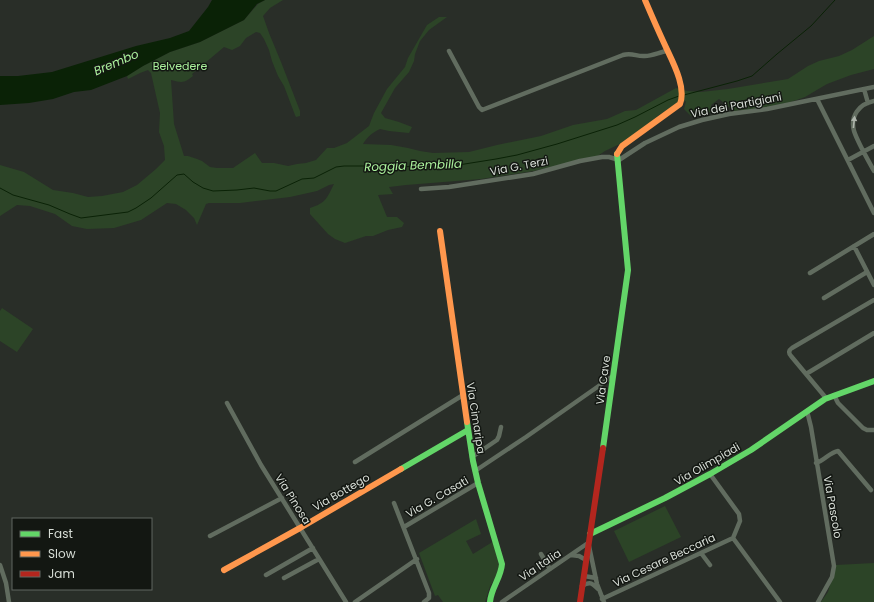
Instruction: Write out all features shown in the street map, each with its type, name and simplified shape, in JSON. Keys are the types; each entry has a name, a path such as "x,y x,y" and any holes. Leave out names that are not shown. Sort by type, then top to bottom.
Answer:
{"street":[{"path":"619,160 618,153 622,146 682,101 678,76 645,0"},
{"path":"449,51 482,110 624,54 644,56 667,51"},
{"name":"Via dei Partigiani","path":"619,160 645,143 691,123 874,87"},
{"path":"864,89 868,103"},
{"path":"817,99 874,213"},
{"path":"874,101 863,105 858,109 854,117 853,124 855,133 874,171"},
{"path":"848,160 874,146"},
{"name":"Via G. Terzi","path":"421,189 461,185 533,174 604,157 611,157 619,160"},
{"name":"Via Cave","path":"580,602 628,267 619,160"},
{"name":"Via Cimaripa","path":"440,231 462,395 472,457 478,483 502,564 502,572 492,589 490,602"},
{"path":"810,273 874,234"},
{"path":"854,246 874,284"},
{"path":"824,298 868,272"},
{"path":"826,398 790,355 789,351 874,300"},
{"path":"806,374 874,333"},
{"path":"475,471 526,438 613,376"},
{"name":"Via Olimpiadi","path":"590,534 665,498 710,474 751,450 826,398 874,381"},
{"path":"355,462 462,395"},
{"path":"834,395 838,403 863,428 867,430 874,430"},
{"name":"Via Pinosa","path":"228,403 262,465 346,602"},
{"name":"Via Pascolo","path":"807,411 834,568 832,577 818,602"},
{"path":"472,457 497,440 500,436 501,427"},
{"name":"Via Bottego","path":"224,570 300,528 468,430"},
{"path":"816,463 838,451 871,490"},
{"path":"710,474 740,514 740,521 733,538 780,602"},
{"name":"Via G. Casati","path":"404,527 478,483"},
{"path":"210,536 282,498"},
{"path":"394,504 430,594 428,599 424,602"},
{"name":"Via Cesare Beccaria","path":"603,600 733,538"},
{"path":"588,544 591,551 599,591 603,600"},
{"name":"Via Italia","path":"502,602 588,544"},
{"path":"266,575 313,548"},
{"path":"701,553 710,565"},
{"path":"541,554 550,569"},
{"path":"571,555 579,556 586,560"},
{"path":"284,578 319,559"},
{"path":"355,602 417,559"},
{"path":"0,565 6,583 9,602"},
{"path":"584,576 596,578"},
{"path":"582,586 590,583 599,591"}],"green space":[{"name":"Belvedere","path":"265,0 283,0 270,8 263,16 300,111 300,116 296,117 295,115 284,86 272,61 269,50 260,33 256,32 246,38 240,46 232,50 224,47 187,80 181,82 171,80 174,124 184,156 202,161 210,167 233,168 255,153 262,163 274,163 288,166 306,163 316,160 327,148 334,148 347,143 369,126 387,89 405,67 408,58 427,25 439,17 447,17 429,30 420,41 409,72 395,88 381,113 385,118 412,127 409,133 380,129 370,135 363,144 391,145 433,153 469,152 541,136 573,125 607,119 625,111 636,110 676,88 687,91 701,92 788,79 819,61 839,56 852,50 874,36 874,69 851,75 827,84 805,97 770,107 734,111 719,99 711,105 711,112 691,116 684,109 686,101 670,108 624,142 596,157 534,171 481,179 389,187 393,194 378,195 387,217 397,217 404,223 402,227 345,243 328,234 310,214 310,208 323,202 330,193 334,184 317,191 290,197 240,203 209,203 206,204 197,225 194,218 186,210 176,204 167,203 141,220 114,228 87,229 72,226 55,214 30,206 17,205 0,216 0,165 24,172 53,190 88,197 123,192 137,185 165,160 164,146 159,132 160,113 151,73 148,70 128,79 127,76 170,52 200,42 244,20 258,4"},
{"path":"2,308 33,329 17,352 0,341 0,311"},
{"path":"665,506 681,537 629,562 614,531"},
{"path":"476,519 481,534 466,541 473,554 494,541 500,561 499,573 490,586 485,602 443,602 438,595 435,596 419,553"},
{"path":"874,563 874,602 821,602 828,592 836,565"}],"water":[{"name":"Brembo","path":"212,0 265,0 257,4 244,20 200,42 170,52 127,76 91,90 74,92 53,99 29,103 0,105 0,76 18,76 52,72 136,46 170,38 189,31"}],"waterway":[{"name":"Roggia Bembilla","path":"684,95 752,76 811,26 835,0"},
{"name":"Roggia Bembilla","path":"0,188 13,195 49,205 81,218 128,212 151,198 177,175 184,174 203,188 213,191 254,188 276,191 302,179 314,178 336,167 452,166 517,155 557,144 617,125 679,96"}],"traffic: fast":[{"path":"603,448 628,270 617,154"},
{"path":"590,534 665,498 710,474 751,450 825,399 874,381"},
{"path":"467,422 478,483 502,564 490,602"},
{"path":"401,469 468,430"}],"traffic: slow":[{"path":"617,154 622,146 680,104 682,97 680,81 674,65 645,0"},
{"path":"440,231 467,422"},
{"path":"224,570 401,469"}],"traffic: jam":[{"path":"580,602 603,448"}]}
